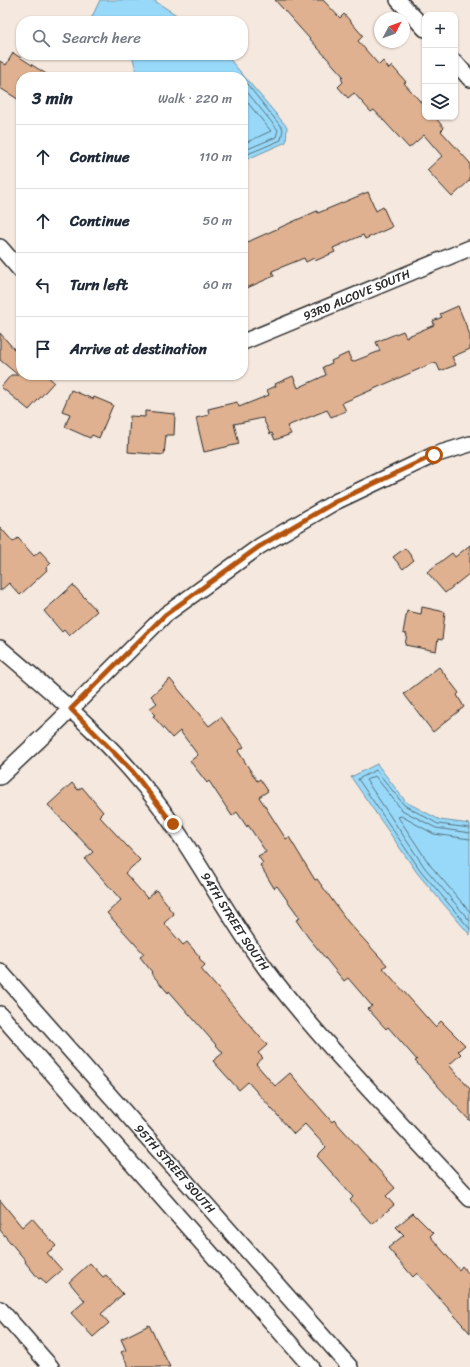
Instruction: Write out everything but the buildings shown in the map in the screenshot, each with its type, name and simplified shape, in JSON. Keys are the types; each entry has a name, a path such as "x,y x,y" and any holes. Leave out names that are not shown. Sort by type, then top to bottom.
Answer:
{"street":[{"path":"398,0 422,27"},
{"path":"458,65 470,79"},
{"path":"0,247 16,265"},
{"name":"93RD ALCOVE SOUTH","path":"248,340 470,248"},
{"path":"0,777 71,709 165,615 260,546 335,502 434,455 470,444"},
{"name":"94TH STREET SOUTH","path":"0,648 71,709 133,772 173,824 274,980 312,1025 470,1199"},
{"name":"95TH STREET SOUTH","path":"0,971 350,1367"},
{"path":"0,1014 311,1367"},
{"path":"0,1309 51,1367"}],"water":[{"path":"100,0 153,0 178,16 92,16"},
{"path":"133,60 230,60 240,72 137,72"},
{"path":"248,81 287,127 286,142 248,159"},
{"path":"377,764 406,802 440,820 470,824 470,935 418,874 351,777"}],"route":[{"path":"173,824 133,772 71,709 165,615 260,546 335,502 434,455"}]}
